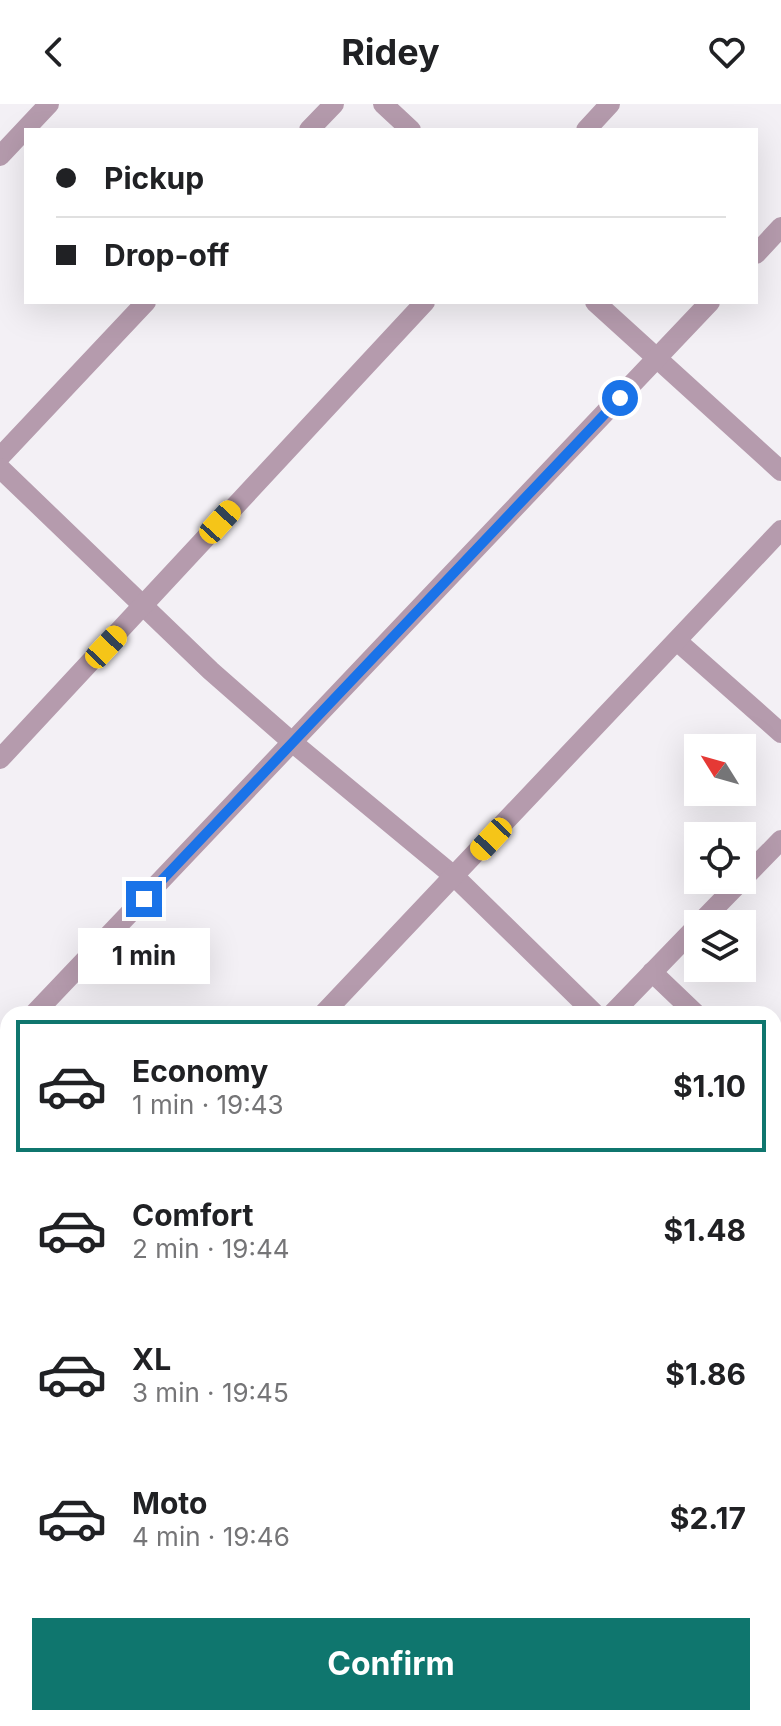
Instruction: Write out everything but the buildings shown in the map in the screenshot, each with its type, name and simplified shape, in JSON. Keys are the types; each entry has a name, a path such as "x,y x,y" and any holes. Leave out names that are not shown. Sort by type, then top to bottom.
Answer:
{"street":[{"path":"26,128 49,104"},
{"path":"311,128 334,104"},
{"path":"383,104 409,128"},
{"path":"588,128 610,104"},
{"path":"0,156 24,131"},
{"path":"758,252 781,227"},
{"path":"0,457 144,304"},
{"path":"0,759 423,304"},
{"path":"597,304 781,471"},
{"path":"42,1006 708,304"},
{"path":"0,468 292,742 455,877 587,1006"},
{"path":"331,1006 781,530"},
{"path":"677,641 781,733"},
{"path":"712,910 781,840"},
{"path":"620,1006 684,939"},
{"path":"652,972 688,1006"}],"route":[{"path":"144,899 620,398"}]}
